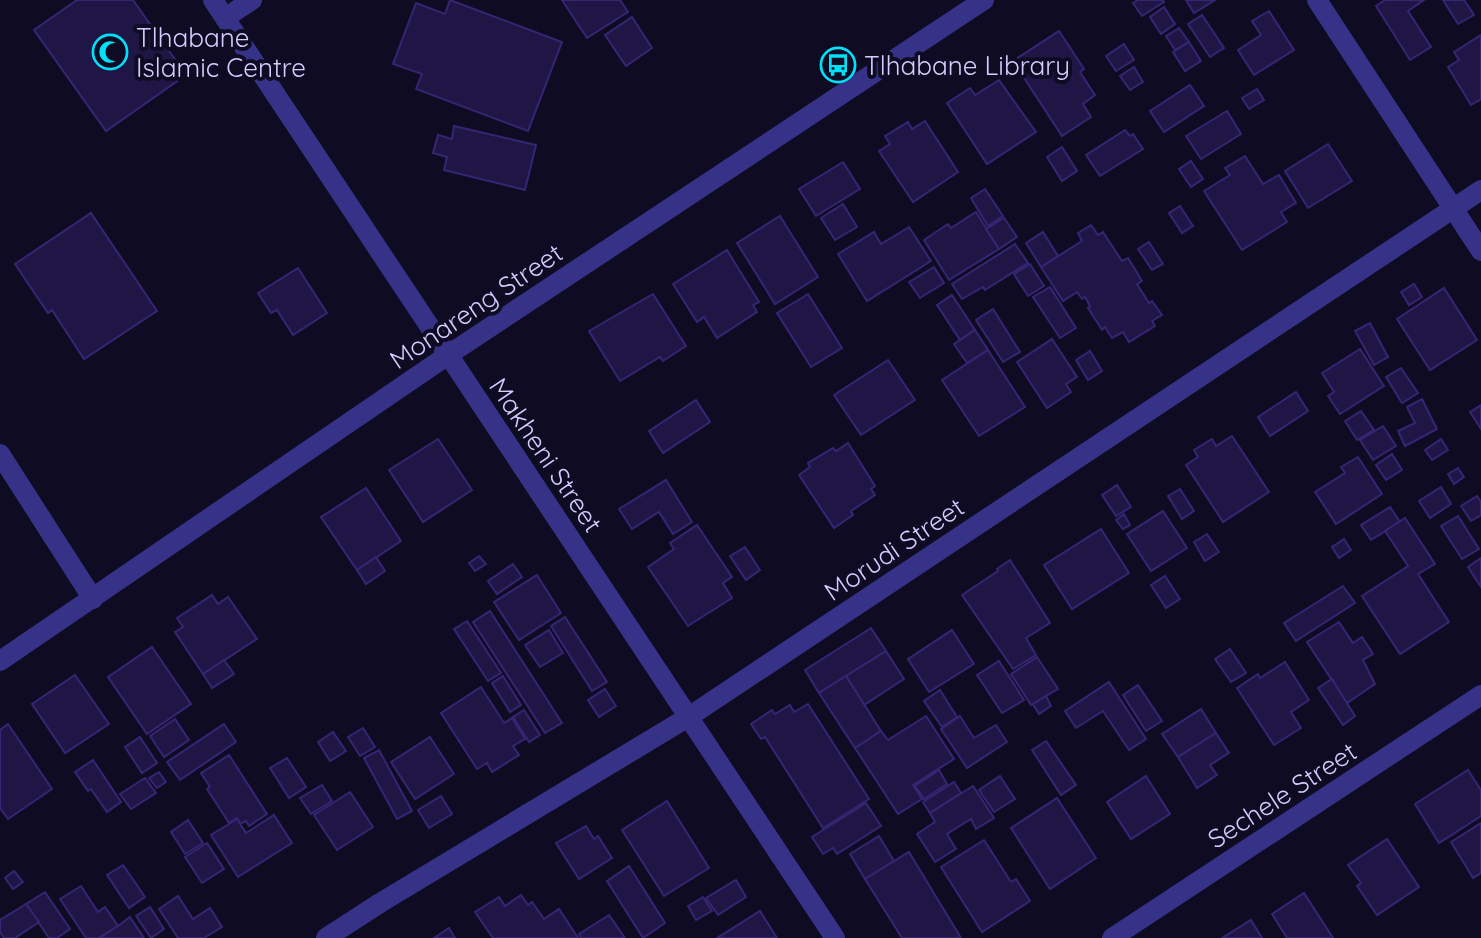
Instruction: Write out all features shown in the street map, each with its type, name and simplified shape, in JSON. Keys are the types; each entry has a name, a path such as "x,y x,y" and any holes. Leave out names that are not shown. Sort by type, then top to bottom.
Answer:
{"street":[{"name":"Makheni Street","path":"213,0 835,938"},
{"path":"225,18 252,0"},
{"name":"Monareng Street","path":"0,661 448,355 984,0"},
{"path":"1317,0 1481,251"},
{"name":"Morudi Street","path":"326,938 690,716 1481,190"},
{"path":"0,454 93,599"},
{"name":"Sechele Street","path":"1112,938 1481,695"}],"building":[{"name":"Tlhabane Islamic Centre","path":"77,0 133,0 186,75 106,131 34,30"},
{"path":"450,0 562,42 528,131 416,89 422,74 393,64 416,3 445,14"},
{"path":"562,0 620,0 628,12 587,38"},
{"path":"1138,0 1164,2 1142,16 1133,3"},
{"path":"1186,0 1215,0 1194,13"},
{"path":"1385,0 1424,0 1408,11 1431,47 1410,60 1376,6"},
{"path":"1443,0 1464,0 1474,15 1458,24"},
{"path":"1164,7 1175,24 1161,34 1150,17"},
{"path":"1269,11 1294,50 1254,75 1238,50 1261,35 1252,21"},
{"path":"1202,15 1224,48 1210,57 1188,24"},
{"path":"632,17 652,48 626,66 605,35"},
{"path":"1179,28 1189,42 1175,50 1166,36"},
{"path":"1059,31 1084,69 1080,72 1095,95 1083,104 1091,117 1062,136 1013,61"},
{"path":"1481,35 1481,99 1471,105 1448,67 1459,60 1454,52"},
{"path":"1189,42 1201,61 1185,71 1173,52"},
{"path":"1124,44 1134,60 1116,71 1106,56"},
{"path":"1134,67 1143,82 1130,90 1120,76"},
{"path":"999,80 1036,132 987,164 947,103 970,88 975,95"},
{"path":"1190,85 1204,106 1164,132 1150,111"},
{"path":"1257,89 1264,100 1249,109 1242,98"},
{"path":"1227,111 1241,134 1201,159 1186,136"},
{"path":"925,121 958,172 913,202 879,151 890,144 885,136 908,122 912,129"},
{"path":"454,126 536,145 525,190 444,170 447,157 433,153 438,135 452,139"},
{"path":"1125,130 1130,136 1133,134 1143,149 1100,176 1086,155"},
{"path":"1328,144 1352,181 1308,208 1285,171"},
{"path":"1062,147 1077,171 1062,181 1047,157"},
{"path":"1245,156 1263,184 1279,175 1296,203 1281,212 1287,222 1242,250 1204,191 1230,175 1225,168"},
{"path":"1191,161 1203,179 1191,187 1179,169"},
{"path":"843,162 860,189 816,216 799,189"},
{"path":"985,189 1003,216 988,226 971,198"},
{"path":"843,204 857,227 835,240 821,218"},
{"path":"1180,206 1193,226 1182,233 1169,213"},
{"path":"976,212 999,249 949,280 924,240 948,224 951,228"},
{"path":"91,213 157,311 84,359 52,310 48,313 15,264"},
{"path":"780,216 818,277 775,304 737,243"},
{"path":"1004,218 1017,237 999,249 986,229"},
{"path":"1091,225 1098,235 1103,232 1122,261 1128,258 1142,281 1137,284 1149,303 1152,301 1162,315 1152,321 1155,326 1129,342 1123,332 1112,338 1105,327 1102,330 1085,297 1082,299 1077,292 1063,301 1041,267 1082,241 1078,233"},
{"path":"909,227 931,261 867,301 838,254 874,232 881,244"},
{"path":"1043,232 1058,256 1041,267 1026,243"},
{"path":"1149,242 1163,264 1152,270 1138,249"},
{"path":"1015,244 1028,263 985,290 983,287 962,299 952,284"},
{"path":"727,250 759,302 753,305 757,312 717,338 704,317 697,322 673,284"},
{"path":"1030,264 1044,286 1028,296 1014,274"},
{"path":"934,267 944,283 920,298 909,282"},
{"path":"298,268 327,313 293,335 277,310 271,313 258,293"},
{"path":"1414,284 1422,297 1409,305 1401,292"},
{"path":"1050,287 1076,328 1060,338 1033,297"},
{"path":"1444,288 1477,340 1430,370 1397,319"},
{"path":"653,294 686,346 663,361 660,357 620,381 589,331"},
{"path":"808,294 842,348 811,367 777,313"},
{"path":"952,295 975,330 960,340 937,305"},
{"path":"993,309 1020,352 1003,362 976,320"},
{"path":"1370,323 1388,357 1374,365 1355,331"},
{"path":"975,330 988,350 967,363 954,344"},
{"path":"1052,339 1077,377 1066,384 1071,392 1047,408 1017,362"},
{"path":"1360,349 1384,386 1340,414 1328,396 1334,392 1322,373"},
{"path":"988,350 1025,407 979,436 942,380"},
{"path":"1090,351 1102,371 1088,380 1076,360"},
{"path":"888,360 915,400 861,435 834,395"},
{"path":"1401,368 1418,393 1402,403 1386,377"},
{"path":"1296,392 1308,411 1270,436 1258,417"},
{"path":"1422,399 1437,429 1405,446 1398,431 1415,423 1407,407"},
{"path":"696,400 710,422 663,453 649,431"},
{"path":"1481,405 1481,429 1470,412"},
{"path":"1361,411 1374,430 1357,440 1345,421"},
{"path":"1383,426 1396,446 1373,460 1360,440"},
{"path":"1232,436 1269,492 1223,522 1186,465 1198,457 1194,450 1212,439 1216,446"},
{"path":"438,439 472,490 423,522 389,470"},
{"path":"1441,439 1448,450 1432,460 1425,450"},
{"path":"848,443 875,486 871,489 875,495 851,511 853,515 834,528 799,475 810,467 808,463"},
{"path":"1392,454 1402,470 1386,480 1376,465"},
{"path":"1358,457 1382,494 1336,524 1315,492 1345,473 1341,467"},
{"path":"1458,468 1464,477 1454,484 1448,474"},
{"path":"666,480 692,522 673,534 659,512 632,529 619,509"},
{"path":"1117,485 1131,507 1116,516 1102,495"},
{"path":"1441,487 1451,504 1430,518 1419,501"},
{"path":"366,488 401,541 357,570 321,517"},
{"path":"1180,489 1194,511 1182,519 1168,496"},
{"path":"1477,496 1481,502 1481,515 1471,521 1461,506"},
{"path":"1390,507 1400,522 1371,540 1361,525"},
{"path":"1163,511 1187,548 1151,571 1127,534"},
{"path":"1124,514 1130,525 1123,529 1116,520"},
{"path":"1458,516 1479,549 1462,559 1441,526"},
{"path":"1405,518 1435,564 1418,574 1449,622 1400,654 1362,596 1408,566 1385,531"},
{"path":"697,525 732,577 723,583 732,598 688,626 648,567 674,549 670,543"},
{"path":"1101,529 1129,573 1072,609 1044,565"},
{"path":"1207,534 1219,552 1205,561 1194,542"},
{"path":"1344,539 1351,550 1339,558 1332,547"},
{"path":"745,547 760,570 746,580 730,556"},
{"path":"479,556 486,564 475,571 469,563"},
{"path":"376,557 385,571 366,584 357,570"},
{"path":"1481,558 1481,587 1468,567"},
{"path":"1010,560 1050,623 1026,638 1036,655 1013,669 962,595"},
{"path":"513,564 522,577 497,594 488,581"},
{"path":"537,575 561,613 519,640 494,602"},
{"path":"1165,576 1180,599 1166,608 1151,585"},
{"path":"1343,586 1355,603 1296,641 1284,623"},
{"path":"212,595 218,604 228,597 257,639 203,674 175,632 183,627 177,618"},
{"path":"490,611 562,723 545,733 473,622"},
{"path":"565,617 607,682 592,691 551,626"},
{"path":"467,621 501,673 488,681 454,629"},
{"path":"1339,622 1353,643 1362,637 1373,654 1363,660 1375,684 1347,703 1307,642"},
{"path":"871,628 886,651 819,693 805,670"},
{"path":"549,630 563,653 540,667 525,645"},
{"path":"952,630 974,664 929,692 908,659"},
{"path":"152,647 191,704 147,734 108,677"},
{"path":"1230,649 1246,673 1231,682 1215,659"},
{"path":"886,651 904,679 864,705 846,676"},
{"path":"1037,657 1058,689 1031,705 1011,674"},
{"path":"224,660 234,674 212,688 203,674"},
{"path":"999,661 1024,700 1002,713 977,675"},
{"path":"1285,662 1309,700 1291,712 1301,728 1274,745 1237,688"},
{"path":"75,675 109,724 65,753 32,704"},
{"path":"503,676 521,705 510,712 492,683"},
{"path":"846,676 881,731 855,748 819,693"},
{"path":"1332,679 1355,716 1343,725 1318,688"},
{"path":"1109,682 1146,739 1129,750 1103,711 1076,728 1065,711"},
{"path":"1138,685 1162,721 1146,731 1123,695"},
{"path":"481,687 504,723 512,718 525,739 513,746 519,755 492,772 487,763 477,769 441,713"},
{"path":"605,689 616,706 599,717 588,700"},
{"path":"940,690 957,717 942,727 924,701"},
{"path":"1046,696 1051,706 1039,714 1033,704"},
{"path":"808,704 869,799 823,828 765,737 761,739 751,724 772,710 775,714 790,705 794,712"},
{"path":"1201,709 1216,733 1178,757 1162,734"},
{"path":"524,710 540,735 529,742 513,717"},
{"path":"926,716 954,759 913,785 922,799 898,814 855,748 881,731 888,740"},
{"path":"960,716 974,738 996,725 1007,742 967,768 941,729"},
{"path":"175,719 189,740 164,757 150,736"},
{"path":"8,724 52,789 8,819 0,808 0,730"},
{"path":"224,724 236,742 180,780 167,762"},
{"path":"363,728 375,747 360,756 348,737"},
{"path":"333,732 346,751 330,761 318,742"},
{"path":"1216,733 1229,753 1210,765 1217,775 1197,788 1178,757"},
{"path":"140,737 157,763 142,773 125,747"},
{"path":"430,737 454,774 415,799 391,762"},
{"path":"1046,741 1076,785 1061,795 1032,750"},
{"path":"379,750 412,811 397,819 364,758"},
{"path":"229,755 267,814 249,826 246,821 240,824 237,818 229,823 207,789 210,787 201,773"},
{"path":"287,758 306,787 289,798 270,768"},
{"path":"93,760 121,802 107,812 75,772"},
{"path":"939,770 947,784 924,799 915,786"},
{"path":"1468,770 1481,790 1481,816 1439,843 1415,804"},
{"path":"159,772 166,782 157,788 149,778"},
{"path":"1000,776 1015,799 994,812 979,790"},
{"path":"1146,776 1170,814 1131,839 1107,802"},
{"path":"145,778 156,793 131,809 120,794"},
{"path":"954,782 961,793 930,813 923,802"},
{"path":"322,785 332,801 311,814 300,798"},
{"path":"973,786 994,818 976,829 971,819 947,834 956,849 935,862 917,834 935,822 930,813"},
{"path":"350,792 373,827 337,850 314,815"},
{"path":"441,796 452,814 429,828 418,810"},
{"path":"1057,798 1096,858 1050,889 1011,828"},
{"path":"667,801 709,868 664,896 622,830"},
{"path":"866,803 881,826 837,854 833,848 823,854 812,837"},
{"path":"274,815 292,843 238,877 211,835 237,819 246,833"},
{"path":"188,820 203,843 185,854 171,832"},
{"path":"1481,823 1481,873 1473,878 1451,842"},
{"path":"586,826 594,839 598,836 612,858 579,879 556,843"},
{"path":"879,836 894,861 865,879 850,854"},
{"path":"1387,839 1419,887 1377,915 1357,886 1361,883 1348,865"},
{"path":"984,840 1011,882 1016,879 1030,901 982,932 941,867"},
{"path":"207,843 224,869 202,883 185,857"},
{"path":"909,852 961,938 902,938 865,879"},
{"path":"123,865 145,897 129,908 107,875"},
{"path":"629,866 665,923 643,938 607,881"},
{"path":"14,871 23,882 13,889 5,878"},
{"path":"736,880 746,897 718,915 706,898"},
{"path":"81,886 98,912 105,907 118,926 99,938 86,938 60,899"},
{"path":"45,892 70,929 57,938 49,938 26,904"},
{"path":"1304,893 1333,938 1287,938 1272,914"},
{"path":"521,895 528,905 532,902 544,919 559,909 578,938 493,938 475,912 499,897 505,906"},
{"path":"178,896 193,919 210,908 222,927 204,938 178,938 159,909"},
{"path":"703,897 712,911 696,920 688,906"},
{"path":"26,904 39,922 15,938 4,938 0,932 0,920"},
{"path":"150,907 164,929 151,938 136,916"},
{"path":"760,911 777,938 717,938"},
{"path":"609,915 625,938 581,938 579,934"},
{"path":"130,917 144,938 99,938 118,926"},
{"path":"1251,920 1262,938 1222,938"},
{"path":"449,928 455,938 434,938"}],"place":[{"name":"Tlhabane Islamic Centre","path":"110,52"},
{"name":"Tlhabane Library","path":"838,65"}]}
